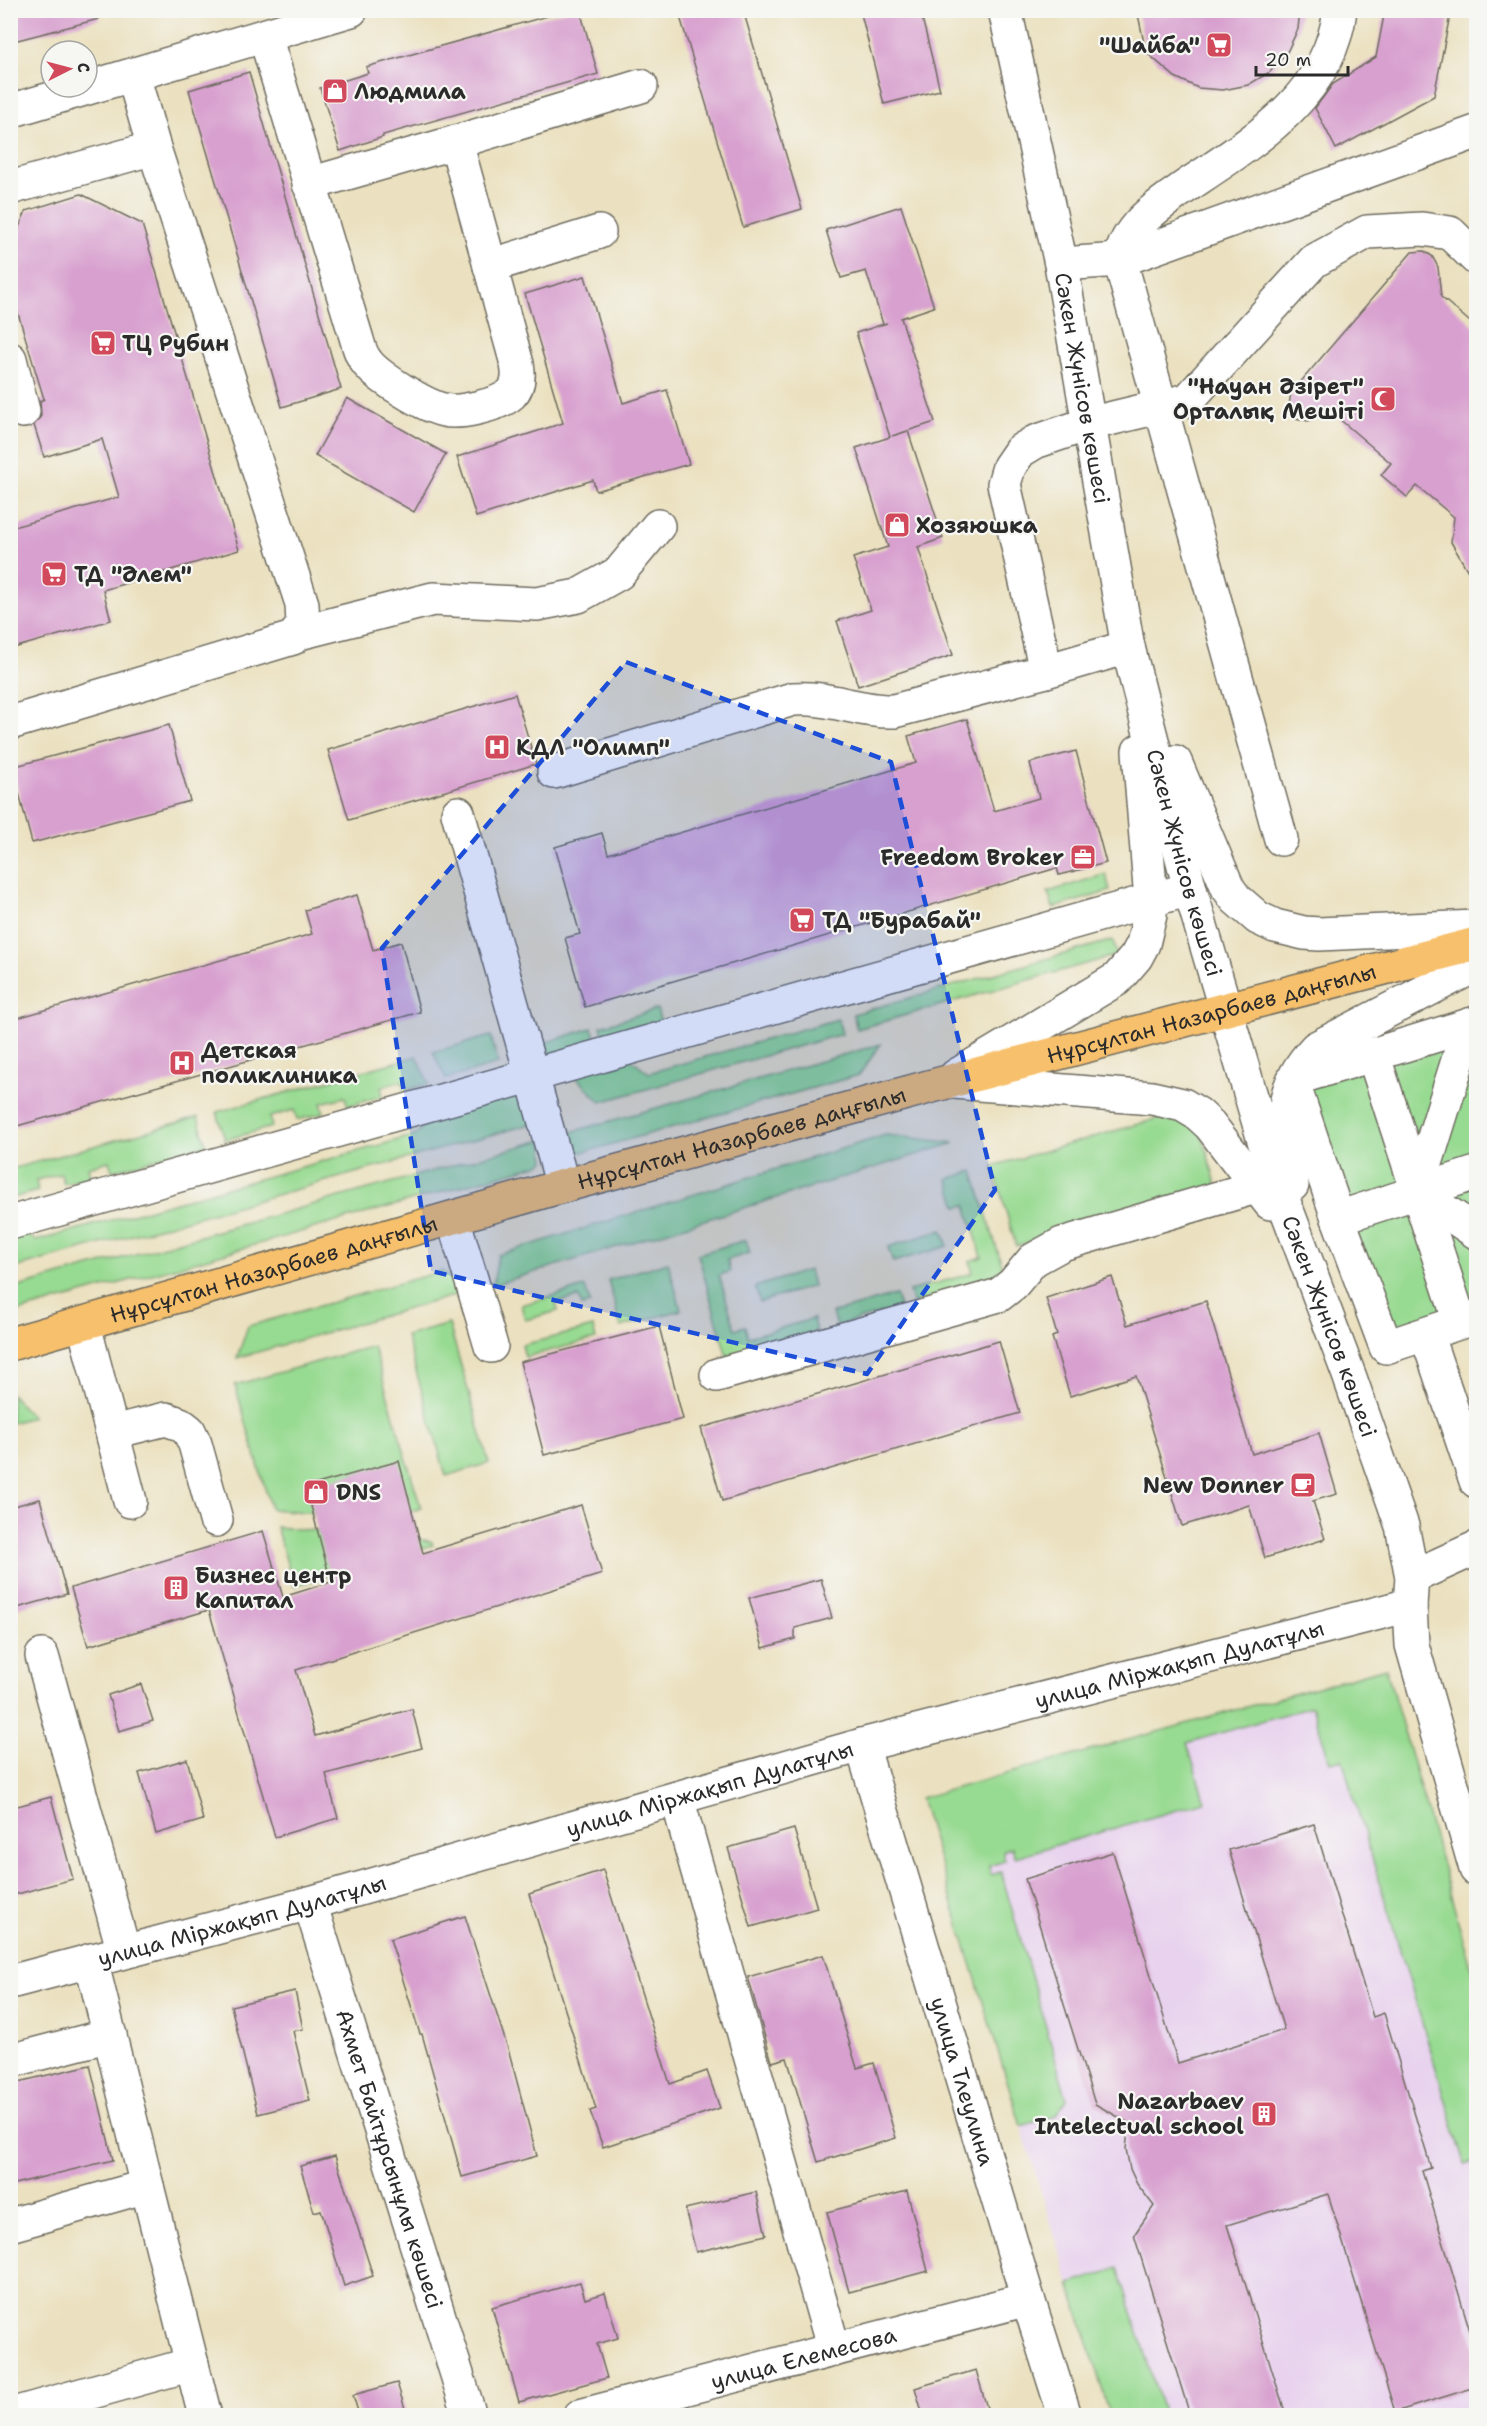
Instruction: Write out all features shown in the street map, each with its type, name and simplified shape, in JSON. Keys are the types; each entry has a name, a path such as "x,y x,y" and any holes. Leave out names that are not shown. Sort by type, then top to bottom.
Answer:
{"highway":[{"name":"Нұрсұлтан Назарбаев даңғылы","path":"10,1344 563,1186 947,1082 1476,944"}],"street":[{"path":"10,111 351,10"},
{"name":"Сәкен Жүнісов көшесі","path":"1005,10 1062,264 1088,424 1130,653 1190,889 1225,1010 1267,1184"},
{"path":"1281,839 1120,260 1125,241 1158,206 1258,137 1283,117 1301,98 1326,60 1334,41 1340,10"},
{"path":"264,36 360,352 366,363 376,373 432,407 459,411 499,400 510,394 517,385 519,375 518,364 456,142"},
{"path":"10,723 292,638 301,618 133,75"},
{"path":"309,184 641,86"},
{"path":"1062,264 1120,260 1476,132"},
{"path":"10,188 154,148"},
{"path":"1046,671 1004,484 1009,467 1020,451 1035,442 1088,424 1188,400 1314,261 1367,232 1422,229 1450,233 1476,258"},
{"path":"490,266 599,232"},
{"path":"10,359 23,411"},
{"path":"301,618 434,599 537,604 578,596 619,573 658,526"},
{"path":"554,772 793,699 812,697 875,712 894,711 1046,671 1130,653"},
{"path":"947,1082 1117,979 1136,957 1143,944 1149,922 1151,900 1130,653"},
{"path":"1130,653 1228,888 1236,899 1258,918 1275,926 1319,934 1476,927"},
{"path":"458,813 563,1186"},
{"path":"10,1223 1190,889"},
{"path":"1297,1238 1286,1102 1300,1077 1304,1060 1316,1048 1476,965"},
{"path":"1300,1077 1373,1054 1475,1031"},
{"path":"1417,1192 1475,1031"},
{"path":"1373,1054 1417,1192 1471,1322"},
{"path":"1300,1077 1338,1218 1386,1347 1471,1322"},
{"path":"947,1082 1152,1098 1183,1105 1210,1125 1267,1184 1297,1238"},
{"path":"1338,1218 1476,1173"},
{"path":"717,1375 999,1295 1013,1284 1033,1260 1062,1244 1267,1184"},
{"path":"1417,1192 1476,1233"},
{"path":"453,1218 491,1346"},
{"name":"Сәкен Жүнісов көшесі","path":"1297,1238 1349,1375 1402,1526 1411,1591 1412,1645 1476,1869"},
{"path":"1349,1375 1430,1345 1471,1322"},
{"path":"84,1324 130,1501"},
{"path":"1430,1345 1476,1480"},
{"path":"112,1432 166,1419 180,1424 189,1431 195,1444 216,1520"},
{"name":"улица Міржақып Дулатұлы","path":"10,1982 310,1903 1411,1591 1476,1548"},
{"path":"42,1656 124,1952"},
{"name":"улица Тлеулина","path":"862,1745 1065,2415"},
{"path":"677,1798 834,2350"},
{"name":"Ахмет Байтұрсынұлы көшесі","path":"310,1903 470,2415"},
{"path":"91,1960 205,2415"},
{"path":"10,2061 110,2035"},
{"path":"10,2225 147,2186"},
{"name":"улица Елемесова","path":"580,2415 1028,2299"},
{"path":"10,2415 192,2364"}],"highlighted area":[{"path":"626,662 891,762 995,1190 867,1374 431,1271 382,948"}],"shaded area":[{"path":"1386,1668 1476,1984 1476,2415 1110,2415 920,1798"}],"green space":[{"path":"1106,874 1110,891 1053,908 1048,892"},
{"path":"1113,940 1117,955 857,1029 853,1014"},
{"path":"657,1009 661,1023 605,1039 601,1026"},
{"path":"838,1019 842,1034 601,1102 571,1072 627,1056 649,1073"},
{"path":"592,1028 597,1042 549,1056 544,1043"},
{"path":"1461,1033 1416,1167 1383,1056"},
{"path":"491,1036 498,1064 446,1079 433,1052"},
{"path":"881,1044 859,1075 584,1152 577,1152 572,1146 568,1133"},
{"path":"1470,1051 1476,1071 1476,1160 1428,1178"},
{"path":"417,1056 429,1084 404,1090 402,1081 381,1087 383,1096 348,1106 345,1097 321,1103 324,1113 297,1120 294,1110 270,1117 272,1127 225,1140 217,1112"},
{"path":"1368,1060 1408,1185 1340,1206 1304,1091"},
{"path":"515,1091 534,1107 538,1122 11,1269 11,1231 20,1229 36,1241 416,1135 432,1115"},
{"path":"1194,1108 1217,1187 1016,1246 993,1166"},
{"path":"198,1117 206,1145 112,1171 109,1161 88,1167 90,1177 64,1184 61,1174 36,1180 38,1191 12,1198 11,1169"},
{"path":"886,1135 955,1143 493,1285 498,1255"},
{"path":"543,1140 545,1161 537,1165 11,1314 11,1289"},
{"path":"973,1171 1006,1278 913,1304 909,1291 973,1273 970,1261 982,1257 966,1205 957,1207 948,1179"},
{"path":"1476,1184 1476,1226 1434,1199"},
{"path":"1414,1205 1453,1314 1389,1337 1350,1228"},
{"path":"1433,1213 1476,1240 1476,1305 1467,1308"},
{"path":"942,1230 948,1246 893,1262 888,1247"},
{"path":"746,1240 750,1253 727,1260 730,1272 719,1275 735,1329 745,1326 748,1337 813,1319 816,1332 727,1357 698,1254"},
{"path":"668,1262 681,1310 621,1327 608,1280"},
{"path":"809,1270 813,1286 760,1302 755,1287"},
{"path":"442,1271 453,1279 460,1294 237,1358 248,1326"},
{"path":"585,1287 590,1303 582,1306 578,1297 556,1303 558,1311 525,1320 521,1305"},
{"path":"896,1295 900,1308 836,1326 832,1313"},
{"path":"449,1324 489,1463 446,1476 406,1336"},
{"path":"593,1327 596,1339 525,1357 522,1345"},
{"path":"373,1346 421,1508 387,1519 271,1509 235,1385"},
{"path":"11,1394 32,1417 11,1423"},
{"path":"276,1527 431,1541 433,1545 294,1586"},
{"path":"1386,1668 1476,1984 1476,2161 1465,2164 1342,1759 1330,1762 1312,1706 1187,1743 1205,1802 1015,1857 1012,1847 1003,1851 1005,1861 989,1866 991,1875 1001,1872 1067,2099 1055,2116 1021,2126 920,1798"},
{"path":"1118,2268 1164,2415 1110,2415 1070,2284"}],"building":[{"path":"10,10 98,10 99,19 10,42"},
{"path":"569,10 580,10 598,74 383,135 383,137 340,151 320,88 368,73 366,67"},
{"path":"678,10 743,10 802,209 743,227"},
{"path":"860,10 920,10 940,90 884,104"},
{"name":"\"Шайба\"","path":"1137,10 1300,10 1298,29 1287,52 1270,72 1248,85 1223,90 1198,88 1175,77 1146,52"},
{"path":"1385,10 1451,10 1434,96 1336,149 1315,108 1333,84 1376,57"},
{"path":"249,72 341,389 282,407 189,90"},
{"name":"ТЦ Рубин","path":"81,194 142,224 239,550 103,590 111,620 10,649 10,528 119,497 102,439 44,457 34,425 41,416 40,401 44,399 10,287 10,248 26,211"},
{"path":"901,206 934,307 901,318 935,422 892,436 908,431 943,538 918,547 953,655 858,686 837,621 871,610 853,558 888,547 856,448 890,437 856,333 887,323 883,324 866,271 841,278 826,230"},
{"name":"\"Науан Әзірет\" Орталық Мешіті","path":"1424,251 1432,256 1438,267 1441,297 1476,327 1476,585 1451,542 1454,517 1417,486 1407,497 1381,475 1391,463 1331,412 1308,421 1296,418 1289,405 1291,393 1412,252"},
{"path":"585,276 623,403 667,390 689,464 596,491 593,480 476,517 457,457 563,423 525,294"},
{"path":"347,398 446,454 414,512 315,456"},
{"path":"515,694 536,764 349,820 328,750"},
{"path":"967,719 994,811 1039,798 1030,763 1076,751 1106,863 1059,875 1057,868 585,1007 565,938 580,934 555,847 602,833 608,854 916,763 908,736"},
{"path":"169,725 190,801 32,843 12,767"},
{"path":"357,895 373,950 401,942 420,1012 10,1128 10,1020 312,934 305,910"},
{"path":"1112,1277 1127,1325 1206,1301 1252,1454 1319,1433 1337,1494 1313,1501 1325,1539 1265,1558 1249,1505 1182,1526 1136,1376 1070,1396 1052,1337 1057,1335 1046,1298"},
{"path":"659,1326 683,1419 544,1455 520,1362"},
{"path":"999,1341 1020,1413 722,1501 701,1428"},
{"path":"399,1461 423,1553 581,1505 602,1574 296,1670 315,1736 412,1709 422,1748 326,1774 338,1818 275,1837 209,1610 88,1646 71,1588 263,1531 283,1597 331,1582 306,1487"},
{"path":"40,1499 67,1594 10,1610 10,1507"},
{"path":"821,1579 832,1618 795,1628 795,1639 763,1648 749,1598"},
{"path":"141,1684 153,1721 119,1731 108,1695"},
{"path":"187,1759 203,1820 156,1834 139,1773"},
{"path":"51,1797 73,1879 10,1896 10,1808"},
{"name":"Nazarbaev Intelectual school","path":"1314,1824 1373,2017 1384,2013 1431,2168 1422,2171 1476,2351 1476,2387 1395,2412 1328,2194 1227,2225 1286,2415 1190,2415 1134,2235 1154,2206 1137,2184 1130,2169 1126,2149 1129,2123 1095,2104 1025,1879 1113,1852 1178,2063 1284,2030 1229,1850"},
{"path":"794,1829 817,1908 751,1927 728,1848"},
{"path":"603,1870 670,2084 707,2071 720,2108 603,2147 590,2111 596,2109 529,1894"},
{"path":"465,1916 509,2052 537,2156 462,2177 422,2034 420,2034 390,1939"},
{"path":"823,1955 857,2068 874,2063 896,2138 818,2162 787,2058 772,2062 748,1977"},
{"path":"295,1991 303,2029 293,2031 310,2101 258,2114 231,2006"},
{"path":"90,2065 113,2160 10,2185 10,2084"},
{"path":"335,2156 373,2276 344,2286 321,2210 314,2212 300,2166"},
{"path":"907,2191 928,2271 849,2292 827,2212"},
{"path":"756,2192 766,2235 696,2252 685,2209"},
{"path":"580,2282 585,2299 605,2293 618,2338 597,2344 607,2378 519,2402 492,2307"},
{"path":"976,2370 989,2415 923,2415 915,2388"},
{"path":"397,2383 407,2415 359,2415 353,2395"}],"place":[{"name":"\"Шайба\"","path":"1219,45"},
{"name":"Людмила","path":"335,91"},
{"name":"ТЦ Рубин","path":"103,343"},
{"name":"\"Науан Әзірет\" Орталық Мешіті","path":"1383,399"},
{"name":"Хозяюшка","path":"897,525"},
{"name":"ТД \"Әлем\"","path":"54,574"},
{"name":"КДЛ \"Олимп\"","path":"497,747"},
{"name":"Freedom Broker","path":"1083,857"},
{"name":"ТД \"Бурабай\"","path":"802,920"},
{"name":"Детская поликлиника","path":"182,1063"},
{"name":"New Donner","path":"1303,1485"},
{"name":"DNS","path":"316,1492"},
{"name":"Бизнес центр Капитал","path":"176,1588"},
{"name":"Nazarbaev Intelectual school","path":"1264,2114"}]}
